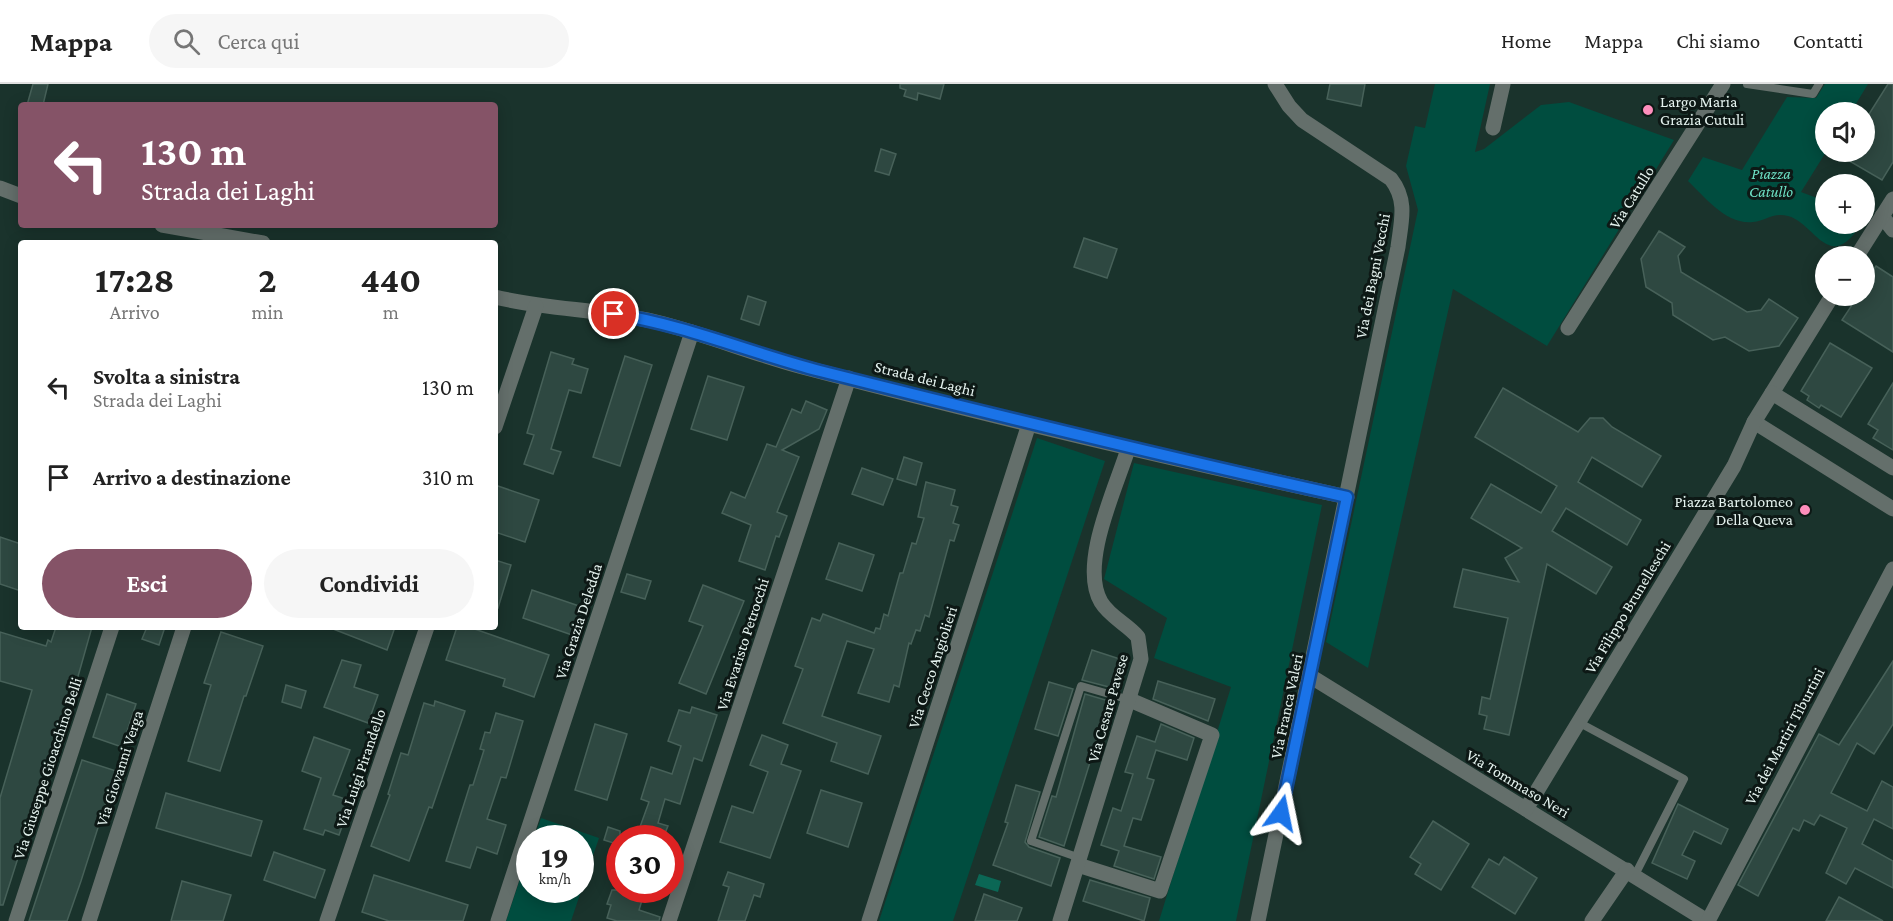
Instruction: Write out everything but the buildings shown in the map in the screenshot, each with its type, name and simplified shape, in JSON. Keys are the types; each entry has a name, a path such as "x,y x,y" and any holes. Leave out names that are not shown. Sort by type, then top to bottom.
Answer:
{"street":[{"path":"1493,128 1503,84"},
{"name":"Via Catullo","path":"1568,328 1723,84"},
{"name":"Via dei Bagni Vecchi","path":"1279,87 1289,106 1302,120 1391,179 1403,202 1398,247 1347,497"},
{"path":"0,188 18,195"},
{"path":"1863,246 1893,199"},
{"path":"1882,216 1893,230"},
{"path":"176,228 232,240"},
{"name":"Strada dei Laghi","path":"498,298 536,306 631,316 692,332 776,359 1029,424 1128,449 1347,497"},
{"path":"498,418 536,306"},
{"path":"1826,306 1754,422 1893,509"},
{"name":"Via Grazia Deledda","path":"498,921 692,332"},
{"name":"Via Evaristo Petrocchi","path":"669,921 849,378"},
{"path":"1772,393 1893,468"},
{"name":"Via Filippo Brunelleschi","path":"1526,809 1734,466 1754,422"},
{"name":"Via Cecco Angiolieri","path":"869,921 1029,424"},
{"name":"Via Cesare Pavese","path":"1060,921 1140,665 1141,643 1133,631 1105,608 1097,594 1094,573 1099,540 1128,449"},
{"name":"Via Franca Valeri","path":"1258,921 1347,497"},
{"name":"Via dei Martiri Tiburtini","path":"1707,921 1893,569"},
{"name":"Via Giuseppe Gioacchino Belli","path":"16,921 111,630"},
{"name":"Via Giovanni Verga","path":"89,921 182,630"},
{"name":"Via Luigi Pirandello","path":"327,921 426,630"},
{"name":"Via Tommaso Neri","path":"1310,676 1707,921"},
{"path":"1079,861 1160,891 1212,735 1130,700"},
{"path":"1593,921 1631,873"}],"lane":[{"path":"1747,84 1814,94 1820,84"},
{"path":"1079,861 1031,841 1081,686 1130,700"},
{"path":"1578,722 1684,779 1631,873"}],"green space":[{"path":"1435,84 1490,84 1475,152 1484,149 1541,105 1569,102 1674,140 1547,346 1453,289 1368,668 1326,642 1418,210 1406,166 1415,126 1425,128"},
{"name":"Piazza Catullo","path":"1825,84 1868,84 1857,102 1815,102 1815,162 1820,162 1801,192 1815,197 1815,234 1854,234 1850,239 1840,245 1831,246 1823,242 1798,220 1783,215 1753,222 1734,219 1717,209 1688,181 1703,157 1742,170 1787,97 1816,98"},
{"path":"1037,438 1105,461 953,921 879,921"},
{"path":"1134,463 1322,505 1236,921 1159,921 1231,687 1154,658 1167,618 1104,579"},
{"path":"541,818 561,825 539,825"},
{"path":"594,836 599,838 594,853"},
{"path":"516,891 516,903 577,903 571,921 506,921"}],"shaded area":[{"path":"979,874 1001,881 998,892 975,885"}],"place":[{"name":"Largo Maria Grazia Cutuli","path":"1648,110"},
{"name":"Piazza Bartolomeo Della Queva","path":"1805,510"}],"route":[{"path":"614,314 675,327 798,365 1128,449 1347,497 1281,813"}]}
